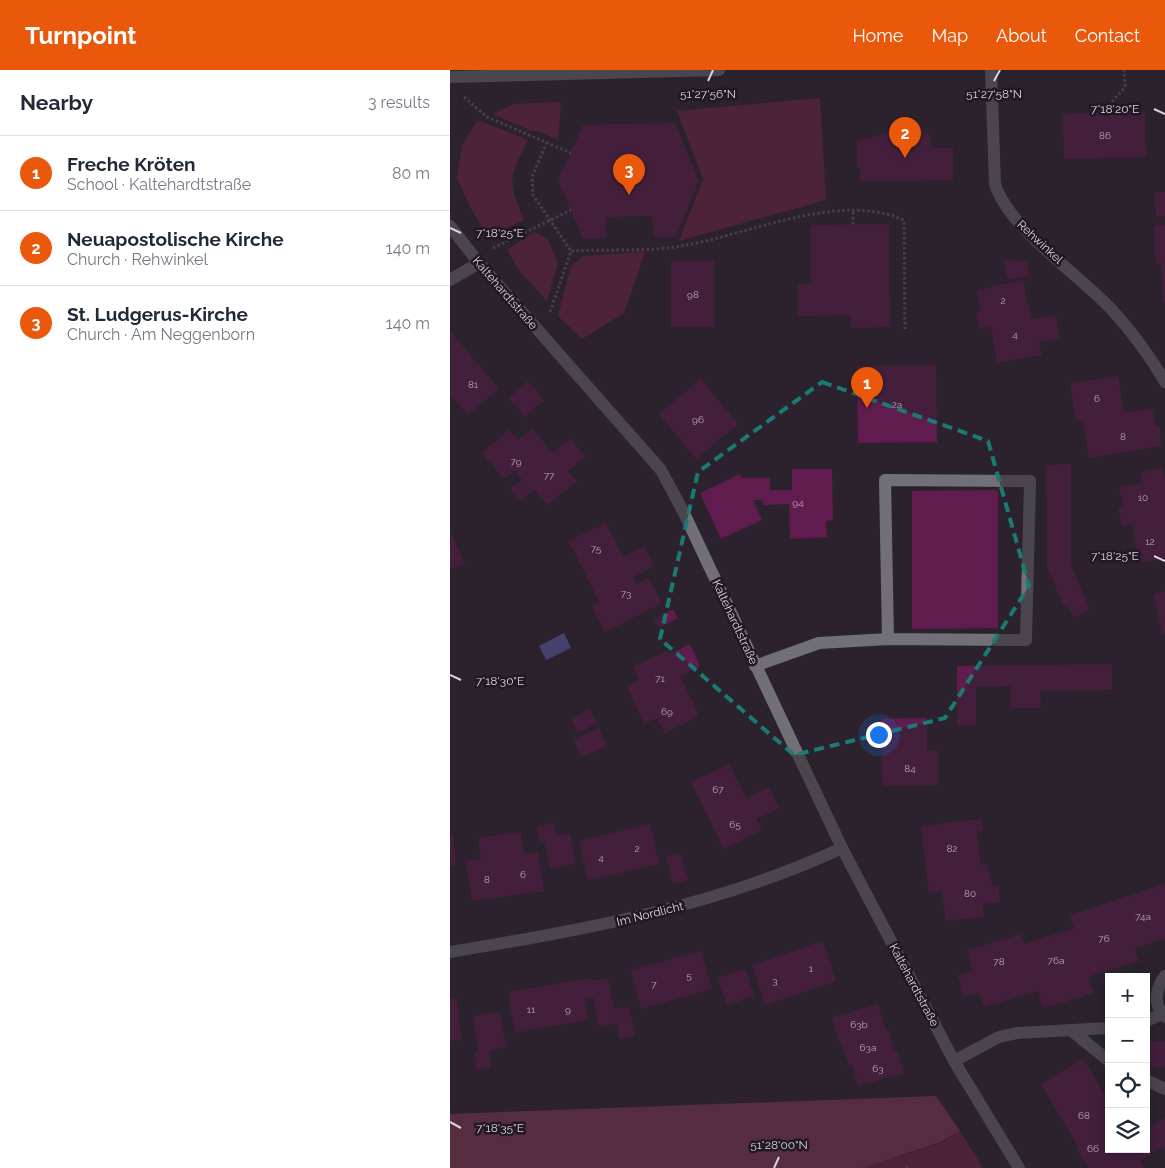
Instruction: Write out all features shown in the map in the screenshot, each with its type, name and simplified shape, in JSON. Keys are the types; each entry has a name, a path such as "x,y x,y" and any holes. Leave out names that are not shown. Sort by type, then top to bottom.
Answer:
{"street":[{"path":"450,77 719,70"},
{"name":"Rehwinkel","path":"991,70 995,184 1000,200 1017,222 1113,312 1165,382"},
{"name":"Kaltehardtstraße","path":"450,226 476,260 661,470 684,513 842,848 954,1061 1019,1168"},
{"path":"450,280 476,260"},
{"path":"755,666 819,643 888,639 1026,640 1030,480 885,480 888,639"},
{"name":"Im Nordlicht","path":"450,952 584,929 657,913 725,894 804,866 842,848"},
{"path":"1150,1020 1163,1016 1157,1005 1156,995 1159,985 1165,976"},
{"path":"954,1061 999,1037 1017,1033 1105,1028"},
{"path":"1072,1031 1105,1058"},
{"path":"1150,1082 1165,1089"}],"path":[{"path":"1102,113 1125,87 1124,70"},
{"path":"458,92 487,117 571,153"},
{"path":"546,142 532,176 533,195 571,251"},
{"path":"476,260 571,210"},
{"path":"853,212 853,224"},
{"path":"571,251 681,246 811,214 886,212 904,220 905,329"},
{"path":"540,333 553,307 571,251"}],"highlighted area":[{"path":"822,382 988,441 1029,586 945,718 794,755 660,639 698,472"}],"shaded area":[{"path":"820,98 826,200 679,241 703,179 677,111"},
{"path":"561,102 558,140 538,131 531,131 493,114 513,104"},
{"path":"478,120 528,140 517,163 513,179 515,196 524,220 487,236 469,205 457,178 462,145"},
{"path":"534,232 547,238 558,263 547,301 518,269 507,250"},
{"path":"645,252 624,313 582,339 558,316 571,266 583,256"},
{"path":"936,1096 960,1131 941,1142 863,1168 450,1168 450,1114"},
{"path":"960,1131 983,1168 863,1168 941,1143"}],"water":[{"path":"564,633 571,648 546,660 539,646"}],"building":[{"path":"1145,112 1146,157 1064,159 1063,114"},
{"path":"675,123 699,181 676,237 653,237 652,216 646,216 606,217 606,238 583,239 558,180 583,125"},
{"path":"922,125 923,132 929,133 932,148 953,148 953,180 860,182 860,168 857,168 857,141"},
{"path":"1155,192 1165,192 1165,216 1156,217"},
{"path":"889,224 890,327 851,328 851,315 798,316 798,284 811,283 811,225"},
{"path":"1154,225 1165,225 1165,302 1163,302 1161,263 1156,264"},
{"path":"1003,260 1027,261 1029,276 1007,279"},
{"path":"671,261 714,261 714,327 671,327"},
{"path":"1023,280 1031,319 1056,316 1060,339 1039,343 1042,355 997,363 991,326 980,329 976,312 981,310 977,290"},
{"path":"451,332 499,389 468,415 450,394"},
{"path":"936,365 937,442 858,443 857,366"},
{"path":"1118,376 1124,413 1152,408 1155,426 1159,426 1162,446 1089,458 1083,420 1076,421 1070,384"},
{"path":"701,379 738,424 696,459 659,414"},
{"path":"528,381 544,400 525,417 509,398"},
{"path":"532,428 553,453 570,438 585,456 568,471 577,481 548,505 534,489 521,501 510,489 522,479 514,470 504,479 482,453 509,429 518,440"},
{"path":"1071,464 1071,565 1090,610 1073,618 1068,606 1064,607 1047,566 1046,465"},
{"path":"1161,468 1165,478 1165,558 1140,563 1132,524 1122,526 1118,508 1124,507 1119,488 1142,483 1140,473"},
{"path":"792,469 832,469 833,520 826,521 827,537 790,539 789,504 763,505 762,500 753,500 762,520 721,539 700,493 740,474 742,478 770,478 770,490 792,490"},
{"path":"998,490 998,628 912,629 912,491"},
{"path":"606,523 623,557 644,546 654,566 633,577 636,584 649,578 662,603 605,632 592,606 599,602 569,541"},
{"path":"450,535 452,535 465,565 450,568"},
{"path":"1165,591 1165,633 1163,634 1153,594"},
{"path":"673,609 678,618 658,628 654,619"},
{"path":"690,644 700,666 680,676 699,716 665,733 657,718 644,724 627,686 639,680 633,667 668,650 670,654"},
{"path":"1112,664 1112,690 1040,691 1041,708 1011,708 1011,686 976,687 976,726 957,726 957,666"},
{"path":"590,709 597,723 578,733 571,719"},
{"path":"927,718 927,751 938,750 938,785 882,786 881,719"},
{"path":"599,728 607,747 581,757 574,739"},
{"path":"729,764 746,798 769,787 779,808 756,819 762,830 724,849 691,782"},
{"path":"981,819 983,831 977,831 981,865 987,864 993,887 998,886 1000,902 982,904 984,917 946,921 942,892 929,893 921,826"},
{"path":"554,823 557,836 570,833 576,863 550,869 544,841 540,842 537,827"},
{"path":"650,824 659,864 588,880 579,841"},
{"path":"521,832 524,854 538,852 544,891 472,901 466,861 481,859 478,838"},
{"path":"453,835 456,865 450,866 450,836"},
{"path":"680,853 688,880 673,884 666,857"},
{"path":"1165,884 1165,939 1135,948 1139,961 1088,977 1094,993 1043,1008 1038,991 984,1007 979,993 964,997 958,976 973,971 967,950 1021,934 1024,944 1074,928 1070,915"},
{"path":"823,941 836,981 765,1005 752,965"},
{"path":"701,951 712,989 641,1009 631,970"},
{"path":"745,969 754,996 727,1005 718,978"},
{"path":"591,978 591,981 608,978 614,1009 629,1007 635,1036 619,1039 617,1023 599,1027 593,997 584,999 588,1020 515,1033 508,992"},
{"path":"457,998 461,1040 450,1041 450,999"},
{"path":"878,1004 886,1030 888,1029 894,1051 897,1050 904,1073 858,1086 852,1064 848,1065 832,1018"},
{"path":"499,1012 506,1047 489,1051 491,1067 476,1070 475,1051 479,1051 473,1017"},
{"path":"1150,1041 1165,1041 1165,1066 1150,1066"},
{"path":"1083,1059 1105,1095 1105,1153 1150,1153 1150,1126 1165,1117 1165,1149 1163,1146 1140,1161 1144,1168 1089,1168 1076,1149 1078,1147 1041,1084"}],"place":[{"name":"Neuapostolische Kirche","path":"905,158"},
{"name":"St. Ludgerus-Kirche","path":"629,195"},
{"name":"Freche Kröten","path":"867,408"}]}
